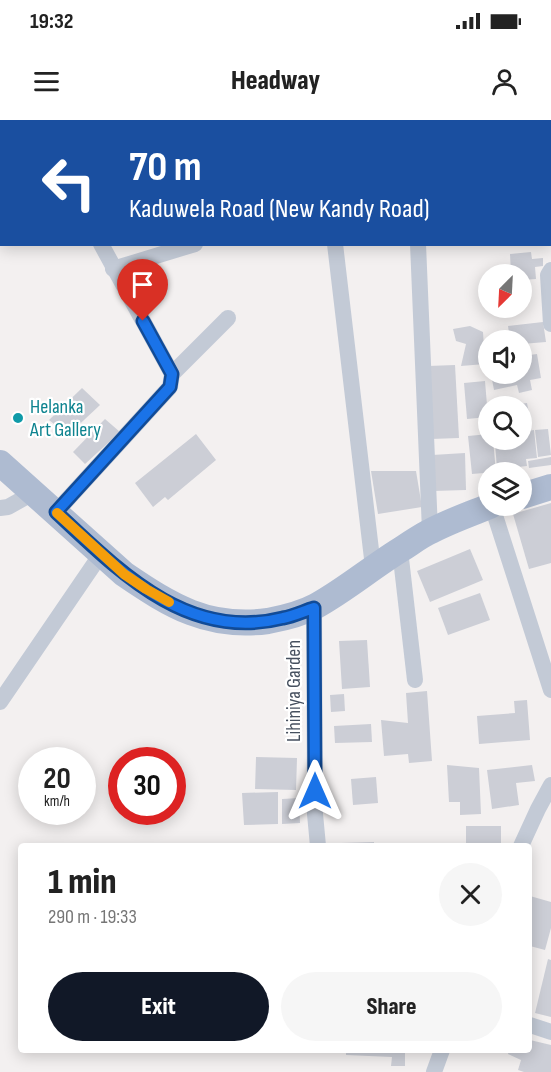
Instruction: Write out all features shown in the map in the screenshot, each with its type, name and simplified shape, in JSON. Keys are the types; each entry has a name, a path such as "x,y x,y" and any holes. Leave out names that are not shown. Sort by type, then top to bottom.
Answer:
{"main road":[{"path":"0,463 124,574 146,589 195,615 232,623 284,618 314,608 430,531 478,511"},
{"path":"532,493 551,487"}],"street":[{"path":"102,246 172,374"},
{"path":"113,268 188,246"},
{"path":"335,246 373,567"},
{"path":"418,246 430,531"},
{"path":"551,270 548,275 551,324"},
{"path":"56,512 170,387 172,374 228,318"},
{"path":"0,508 8,507 33,493"},
{"path":"494,516 551,690"},
{"path":"400,550 415,680"},
{"path":"0,702 101,554"},
{"name":"Lihiniya Garden","path":"314,608 315,814 318,843"},
{"path":"523,843 544,809 551,785"},
{"path":"532,1026 551,1032"},
{"path":"434,1072 441,1053"}],"building":[{"path":"531,252 532,259 543,258 543,266 535,267 536,279 532,279 532,264 510,264 510,254"},
{"path":"543,322 546,342 532,343 532,330 509,330 508,326"},
{"path":"470,326 479,330 478,365 461,366 466,344 456,341 453,329"},
{"path":"537,354 541,378 532,380 532,355"},
{"path":"455,365 459,438 431,439 428,366"},
{"path":"478,382 478,384 485,384 486,396 478,396 478,418 467,419 464,383"},
{"path":"493,384 531,384 532,390 519,393 517,385 494,390"},
{"path":"82,388 100,405 68,435 49,420"},
{"path":"105,419 120,432 85,464 73,452"},
{"path":"548,429 551,455 538,457 535,430"},
{"path":"532,430 534,430 537,458 526,459 526,462 496,462 496,450 532,450"},
{"path":"196,434 216,460 168,500 165,497 153,507 135,483"},
{"path":"478,435 478,450 494,450 495,462 478,462 478,474 472,474 468,436"},
{"path":"465,453 466,490 433,491 432,455"},
{"path":"551,457 551,465 532,468 532,462 528,461"},
{"path":"371,471 416,471 422,507 378,514"},
{"path":"551,503 551,563 529,569 514,516 532,516 532,508"},
{"path":"470,549 483,580 430,602 417,571"},
{"path":"480,593 490,620 448,635 438,608"},
{"path":"367,640 370,687 342,689 339,641"},
{"path":"427,691 432,761 409,763 408,754 384,756 381,720 408,723 406,693"},
{"path":"344,694 345,711 331,712 330,695"},
{"path":"527,700 530,740 479,744 477,716 515,713 514,701"},
{"path":"371,724 372,742 335,743 334,726"},
{"path":"256,757 297,758 296,790 255,789"},
{"path":"447,765 479,768 481,814 460,815 460,802 449,802"},
{"path":"532,765 535,781 516,783 519,805 492,809 487,770"},
{"path":"376,777 378,803 353,805 351,779"},
{"path":"278,792 278,824 244,825 242,793"},
{"path":"299,798 300,823 282,824 282,799"},
{"path":"466,826 501,826 501,843 466,843"},
{"path":"532,897 551,902 551,928 545,950 532,947"},
{"path":"548,959 551,960 551,1017 535,1013"},
{"path":"532,1040 551,1045 551,1072 518,1070 521,1060 508,1054 532,1053"},
{"path":"346,1053 405,1053 405,1066 391,1066 392,1057 346,1055"}],"slow traffic":[{"path":"57,513 124,574 169,602"}],"place":[{"name":"Helanka Art Gallery","path":"18,418"}],"route":[{"path":"143,321 172,374 170,387 56,512 124,574 168,602 195,615 232,623 256,622 284,618 314,608 315,791"}]}
